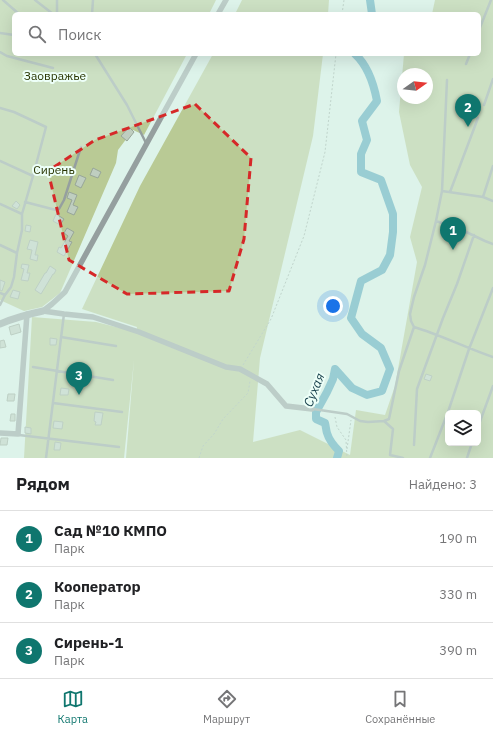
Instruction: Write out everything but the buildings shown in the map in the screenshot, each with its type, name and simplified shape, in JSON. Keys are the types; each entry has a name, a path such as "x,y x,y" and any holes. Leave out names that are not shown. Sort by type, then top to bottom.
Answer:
{"street":[{"path":"219,12 226,0"},
{"path":"0,324 43,310 65,292 195,56"},
{"path":"43,310 93,317 140,332 226,367 240,369 267,384 286,406 312,409"},
{"path":"0,433 18,434 27,314"}],"lane":[{"path":"3,0 17,12"},
{"path":"35,0 50,12"},
{"path":"57,0 57,12"},
{"path":"92,12 93,0"},
{"path":"481,25 491,0"},
{"path":"0,32 12,35"},
{"path":"0,52 7,56 53,68"},
{"path":"96,56 127,105 147,145"},
{"path":"466,64 469,56"},
{"path":"484,105 493,79"},
{"path":"312,409 347,414 360,421 384,421 389,419 399,371 414,327 410,314 425,265 442,191 447,80"},
{"path":"0,108 14,112 46,127 34,176 22,214 22,230 14,277 11,287 0,305"},
{"path":"450,192 478,118"},
{"path":"25,202 56,210 60,209 81,147"},
{"path":"0,161 34,176"},
{"path":"483,198 493,166"},
{"path":"442,191 493,201"},
{"path":"0,204 22,214"},
{"path":"436,221 460,228 493,244"},
{"path":"414,445 417,389 474,235"},
{"path":"0,245 17,253"},
{"path":"430,458 448,412 469,349 493,288"},
{"path":"0,293 5,295"},
{"path":"46,458 64,314"},
{"path":"414,327 493,357"},
{"path":"61,337 116,346"},
{"path":"33,367 113,380"},
{"path":"481,419 493,386"},
{"path":"53,403 122,412"},
{"path":"384,421 393,429 390,455 403,458"},
{"path":"18,434 119,447"},
{"path":"467,458 471,446"}],"path":[{"path":"342,12 344,0"},
{"path":"240,369 271,320 304,236 325,152 336,56"},
{"path":"199,458 204,446 214,434 223,419 248,393 251,375"},
{"path":"334,412 336,427 346,440 347,458"},
{"path":"347,453 352,417"}],"highlighted area":[{"path":"195,104 251,158 244,239 229,291 127,294 69,260 48,171 95,140"}],"green space":[{"path":"0,0 216,0 210,12 12,12 12,56 186,56 144,135 133,130 118,150 116,163 60,293 42,307 24,311 0,300"},
{"path":"242,0 329,0 328,12 236,12"},
{"path":"435,0 493,0 493,458 126,458 134,360 124,458 24,458 32,317 96,322 136,332 137,327 82,309 140,186 212,56 323,56 313,136 260,358 253,442 300,430 350,455 356,410 385,415 395,386 417,262 410,237 422,187 410,165 399,112 400,104 433,104 433,68 403,68 404,56 481,56 481,12 432,12"}],"waterway":[{"name":"Сухая","path":"370,0 372,12"},
{"name":"Сухая","path":"337,458 339,451 329,438 325,423 316,419 316,412 333,379 335,369 352,388 367,395 382,391 390,369 381,348 362,334 351,318 361,281 382,270 390,255 393,232 393,214 381,180 361,172 361,154 367,140 362,121 377,101 369,76 363,64 357,56"}],"place":[{"name":"Кооператор","path":"468,127"},
{"name":"Сад №10 КМПО","path":"453,250"},
{"name":"Сирень-1","path":"79,395"}],"park label":[{"name":"Заовражье","path":"55,75"},
{"name":"Сирень","path":"54,169"}]}
